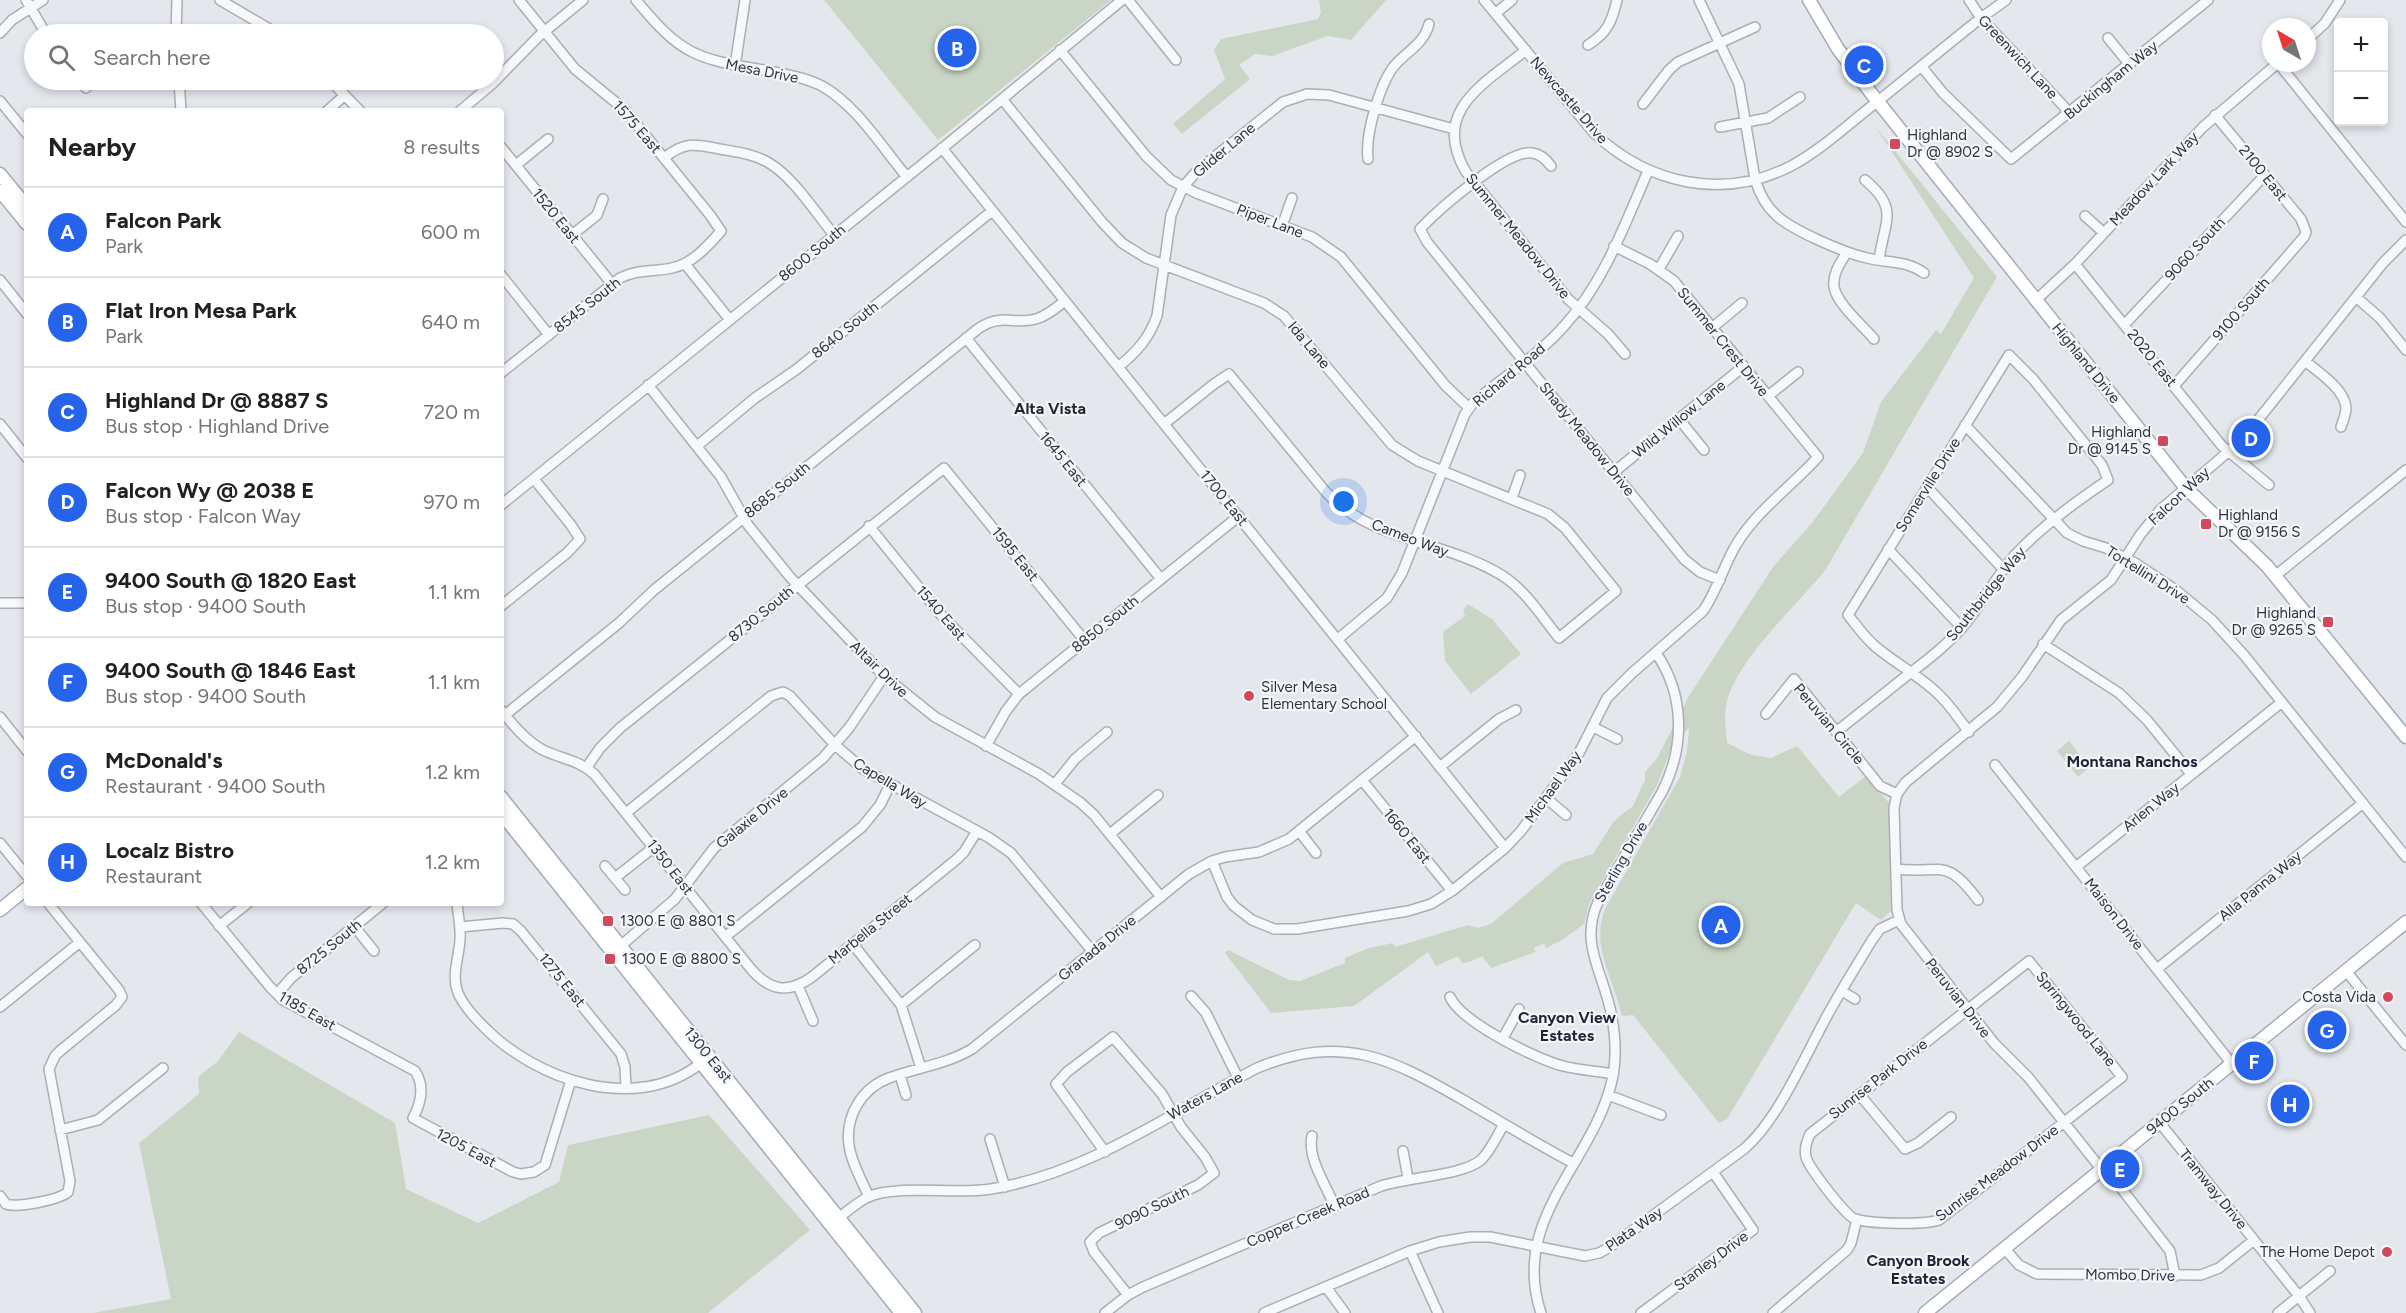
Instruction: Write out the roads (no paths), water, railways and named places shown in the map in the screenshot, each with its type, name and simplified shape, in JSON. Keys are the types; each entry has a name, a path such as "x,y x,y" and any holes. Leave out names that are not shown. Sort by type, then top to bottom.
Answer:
{"main road":[{"name":"Highland Drive","path":"1809,0 1838,48 1877,102 2186,487 2246,543 2406,737"},
{"path":"0,174 24,203"},
{"path":"0,191 24,221"},
{"name":"1300 East","path":"504,808 835,1221 901,1313"},
{"path":"0,910 24,890"},
{"name":"9400 South","path":"1925,1313 2406,922"},
{"name":"1300 East","path":"616,949 701,1063 915,1313"}],"street":[{"path":"0,33 29,4 43,0"},
{"path":"176,24 177,0"},
{"path":"220,0 237,4 264,24"},
{"name":"1575 East","path":"519,0 582,75 626,110 721,231 710,244 685,264"},
{"path":"504,72 544,32 583,0"},
{"name":"Mesa Drive","path":"636,0 657,25 683,48 699,56 735,66 795,76 832,92 851,109 906,177"},
{"path":"735,66 745,0"},
{"name":"8600 South","path":"504,503 1122,0"},
{"path":"1128,0 1176,60"},
{"name":"Newcastle Drive","path":"1484,0 1594,133 1627,160 1648,171 1669,178 1700,183 1731,183 1755,179 1791,166 2007,0"},
{"path":"1496,13 1512,0"},
{"path":"1588,45 1601,37 1611,24 1617,0"},
{"path":"1699,0 1739,84 1755,179 1763,199 1780,219 1847,252 1904,263 1924,273"},
{"name":"Greenwich Lane","path":"1969,0 1981,18 2070,113"},
{"name":"Buckingham Way","path":"1921,66 1943,93 2011,159 2208,0"},
{"path":"2316,31 2340,0"},
{"path":"29,4 40,24"},
{"path":"1368,159 1367,142 1386,79 1405,55 1422,41 1429,24"},
{"path":"1643,104 1673,66 1755,27"},
{"path":"2109,38 2130,64"},
{"name":"Piper Lane","path":"1060,50 1158,169 1183,187 1323,243 1341,257 1445,385 1469,408"},
{"path":"1454,129 1456,119 1469,97 1526,50"},
{"name":"Meadow Lark Way","path":"2036,300 2075,264 2215,115 2267,72"},
{"path":"2285,72 2406,222"},
{"path":"180,90 181,108"},
{"path":"340,90 357,108"},
{"path":"467,108 486,90"},
{"name":"Glider Lane","path":"1118,367 1142,346 1151,332 1161,299 1171,214 1183,187 1197,171 1278,106 1295,97 1307,94 1329,95 1454,129"},
{"path":"330,108 345,95"},
{"path":"1720,127 1746,124 1778,114 1800,97"},
{"name":"Ida Lane","path":"1002,99 1112,233 1133,251 1263,303 1284,315 1392,445 1411,457 1441,470 1539,508 1557,520 1616,591"},
{"path":"0,100 24,130"},
{"name":"2100 East","path":"2215,115 2301,219 2306,232"},
{"name":"Summer Meadow Drive","path":"1454,129 1455,150 1474,183 1568,299 1608,334 1625,354"},
{"path":"516,165 548,139"},
{"path":"664,158 680,146 692,144 756,156 769,162 785,176 834,235"},
{"name":"1700 East","path":"942,148 1505,848"},
{"name":"1520 East","path":"504,151 612,284"},
{"path":"1474,183 1501,163 1524,153 1533,152 1544,157 1551,165"},
{"name":"Richard Road","path":"1338,639 1379,605 1392,591 1402,573 1461,421 1469,408 1547,342 1579,309 1599,278 1648,171"},
{"name":"9060 South","path":"2125,324 2265,175"},
{"path":"1865,180 1882,195 1888,210 1879,260"},
{"name":"Shady Meadow Drive","path":"1474,183 1420,229 1428,242 1691,567 1720,580"},
{"path":"1282,226 1292,198"},
{"path":"572,235 597,215 603,199"},
{"name":"8640 South","path":"697,446 755,398 797,369 992,211"},
{"path":"2085,216 2104,233"},
{"name":"9100 South","path":"2174,386 2306,232"},
{"path":"1659,269 1678,236"},
{"name":"Falcon Way","path":"1897,794 1914,776 1969,732 2010,693 2061,620 2111,580 2148,524 2247,433 2387,258 2406,240"},
{"name":"Summer Crest Drive","path":"1614,246 1659,269 1674,281 1818,457"},
{"path":"1847,252 1835,273 1834,286 1844,305 1874,339"},
{"path":"685,264 729,320"},
{"name":"8545 South","path":"504,372 612,284 629,273 672,268 685,264"},
{"name":"2020 East","path":"2075,264 2228,452 2269,485"},
{"path":"504,279 549,334"},
{"path":"0,280 24,310"},
{"path":"2356,297 2380,318 2406,350"},
{"name":"8685 South","path":"504,711 619,623 654,590 966,338 993,321 1009,318 1035,319 1051,312 1065,301"},
{"path":"1712,327 1742,303"},
{"name":"1645 East","path":"966,338 1161,579"},
{"name":"Somerville Drive","path":"1911,672 1877,647 1848,615 2009,355 2033,379 2102,465 2108,480"},
{"path":"2305,361 2343,398 2346,412 2341,427"},
{"name":"Wild Willow Lane","path":"1614,472 1744,366"},
{"path":"1767,396 1798,372"},
{"name":"Cameo Way","path":"1164,424 1229,374 1333,500 1353,516 1485,567 1506,578 1520,590 1559,638 1616,591"},
{"name":"Altair Drive","path":"648,386 726,484 743,517 797,585 884,676 935,717 1055,784 1081,803 1110,834 1161,897"},
{"path":"1679,419 1704,450"},
{"path":"0,424 24,454"},
{"name":"Tortellini Drive","path":"1965,425 2054,520 2073,537 2106,548 2126,558 2177,591 2212,620 2282,702 2406,858"},
{"name":"Michael Way","path":"1212,861 1227,897 1234,906 1252,920 1274,929 1297,929 1408,911 1431,904 1452,891 1505,848 1521,831 1579,753 1607,698 1702,612 1743,534 1818,457"},
{"name":"8730 South","path":"587,767 600,748 620,728 944,468"},
{"name":"1595 East","path":"944,468 1085,641"},
{"path":"2275,576 2406,470"},
{"path":"1512,498 1520,475"},
{"path":"504,604 567,553 580,539 572,525 534,478"},
{"name":"Southbridge Way","path":"1836,732 1962,628 2003,569 2032,538 2108,480"},
{"path":"1927,488 2003,569"},
{"name":"8850 South","path":"986,746 1006,711 1019,694 1239,516"},
{"name":"1540 East","path":"869,526 942,616 1019,694"},
{"path":"1888,549 1962,628"},
{"path":"0,603 24,603"},
{"path":"2043,645 2120,693 2147,720 2192,774"},
{"name":"Sterling Drive","path":"1541,1313 1534,1279 1536,1246 1547,1212 1597,1121 1608,1095 1613,1074 1615,1048 1613,1020 1592,952 1590,927 1598,902 1669,778 1677,751 1680,726 1677,702 1669,678 1656,653"},
{"path":"1911,672 1942,697 1969,732"},
{"name":"Galaxie Drive","path":"616,949 666,909 714,848 808,772 835,745 884,676"},
{"name":"Peruvian Circle","path":"1766,714 1794,679 1880,786 1897,794"},
{"name":"Capella Way","path":"626,813 777,693 783,692 790,696 856,765 1001,846 1020,862 1093,952"},
{"name":"Arlen Way","path":"2076,867 2282,702"},
{"path":"1441,766 1499,719 1516,710"},
{"path":"504,713 522,735 542,749 587,767"},
{"path":"0,717 24,747"},
{"path":"1593,727 1617,739"},
{"path":"1055,784 1075,759 1107,732"},
{"name":"Granada Drive","path":"869,1197 848,1145 850,1123 858,1102 875,1085 957,1057 972,1049 1189,874 1212,861 1273,848 1299,831 1416,736"},
{"name":"Maison Drive","path":"1995,765 2232,1064"},
{"name":"1350 East","path":"587,767 751,969 765,983 774,987 798,986"},
{"name":"1660 East","path":"1362,780 1452,891"},
{"path":"725,937 862,827 880,806 890,785"},
{"path":"1897,794 1894,808 1899,920"},
{"path":"1110,834 1158,795"},
{"path":"1546,798 1566,814"},
{"name":"Alla Panna Way","path":"2157,969 2362,802"},
{"name":"Marbella Street","path":"798,986 957,859 977,831"},
{"path":"1299,831 1316,853"},
{"path":"0,843 24,872"},
{"path":"615,878 654,847"},
{"path":"605,866 624,890"},
{"path":"1896,869 1948,871 1961,879 1978,900"},
{"path":"0,1196 6,1204 15,1205 58,1198 68,1192 70,1181 50,1080 51,1062 60,1051 116,1005 122,997 119,990 50,906"},
{"name":"1185 East","path":"203,906 277,994 293,1006 410,1066 419,1077 421,1084 420,1101 413,1118"},
{"path":"219,926 244,906"},
{"name":"8725 South","path":"277,994 291,978 379,906"},
{"path":"457,906 460,927 455,976 459,997 494,1036 527,1061 571,1080 626,1088 656,1085 684,1076 701,1063"},
{"name":"Plata Way","path":"1264,1313 1410,1251 1439,1242 1470,1237 1506,1239 1585,1256 1599,1253 1622,1239 1744,1149 1761,1131 1795,1077 1875,934 1899,920"},
{"name":"Peruvian Drive","path":"1899,920 1904,930 1994,1043 2028,1077 2102,1170"},
{"name":"1275 East","path":"460,927 503,923 513,924 521,931 617,1048 623,1060 626,1088"},
{"path":"354,926 374,951"},
{"path":"0,1007 80,942"},
{"path":"852,943 901,1005 921,1068"},
{"path":"901,1005 975,945"},
{"name":"Sunrise Park Drive","path":"1857,1219 1848,1214 1814,1171 1805,1150 1810,1134 2029,961"},
{"name":"Springwood Lane","path":"2029,961 2122,1077"},
{"path":"2346,971 2406,1045"},
{"path":"798,986 813,1021"},
{"path":"1842,991 1855,999"},
{"path":"1191,996 1206,1013 1238,1078"},
{"path":"1450,997 1454,1006 1463,1014 1542,1059 1564,1066 1613,1074"},
{"path":"1503,1038 1519,1009"},
{"path":"1105,1152 1056,1084 1066,1072 1113,1037 1154,1085 1173,1114"},
{"name":"Waters Lane","path":"835,1221 869,1197 890,1192 977,1191 1005,1186 1072,1166 1105,1152 1238,1078 1276,1060 1295,1055 1326,1052 1355,1053 1374,1057 1410,1070 1573,1164"},
{"path":"60,1130 98,1120 163,1068"},
{"path":"900,1075 906,1095"},
{"name":"Sunrise Meadow Drive","path":"1857,1219 1920,1224 1939,1220 2122,1077"},
{"name":"1205 East","path":"413,1118 505,1168 521,1174 534,1172 545,1165 571,1080"},
{"path":"1859,1094 1905,1149 1918,1143 1951,1117"},
{"path":"1608,1095 1661,1115"},
{"name":"9090 South","path":"1128,1294 1094,1252 1090,1242 1100,1233 1198,1185 1214,1173 1173,1114"},
{"name":"Tramway Drive","path":"2160,1123 2299,1296 2310,1313"},
{"name":"Copper Creek Road","path":"1105,1313 1128,1294 1381,1186 1408,1178 1459,1170 1476,1164 1487,1153 1504,1124"},
{"path":"1312,1136 1310,1144 1312,1154 1334,1205"},
{"path":"990,1139 1005,1186"},
{"path":"1403,1151 1408,1178"},
{"name":"Stanley Drive","path":"1641,1313 1753,1230 1713,1172"},
{"path":"2121,1188 2170,1251 2175,1275"},
{"path":"1773,1313 1847,1250 1857,1219"},
{"name":"Mombo Drive","path":"2005,1249 2024,1269 2037,1274 2192,1276 2210,1272 2227,1263 2254,1240"},
{"path":"1410,1251 1438,1313"},
{"path":"2278,1313 2330,1271"},
{"path":"1326,1287 1345,1313"}],"place":[{"name":"Flat Iron Mesa Park","path":"957,48"},
{"name":"Highland Dr @ 8887 S","path":"1864,65"},
{"name":"Highland Dr @ 8902 S","path":"1895,144"},
{"name":"Falcon Wy @ 2038 E","path":"2251,438"},
{"name":"Highland Dr @ 9145 S","path":"2163,441"},
{"name":"Highland Dr @ 9156 S","path":"2206,524"},
{"name":"Highland Dr @ 9265 S","path":"2328,622"},
{"name":"Silver Mesa Elementary School","path":"1249,696"},
{"name":"1300 E @ 8801 S","path":"608,921"},
{"name":"Falcon Park","path":"1721,925"},
{"name":"1300 E @ 8800 S","path":"610,959"},
{"name":"Costa Vida","path":"2388,997"},
{"name":"McDonald's","path":"2327,1030"},
{"name":"9400 South @ 1846 East","path":"2254,1061"},
{"name":"Localz Bistro","path":"2290,1104"},
{"name":"9400 South @ 1820 East","path":"2120,1169"},
{"name":"The Home Depot","path":"2387,1252"}],"district":[{"name":"Alta Vista","path":"1050,408"},
{"name":"Montana Ranchos","path":"2132,761"},
{"name":"Canyon View Estates","path":"1567,1026"},
{"name":"Canyon Brook Estates","path":"1918,1269"}]}
